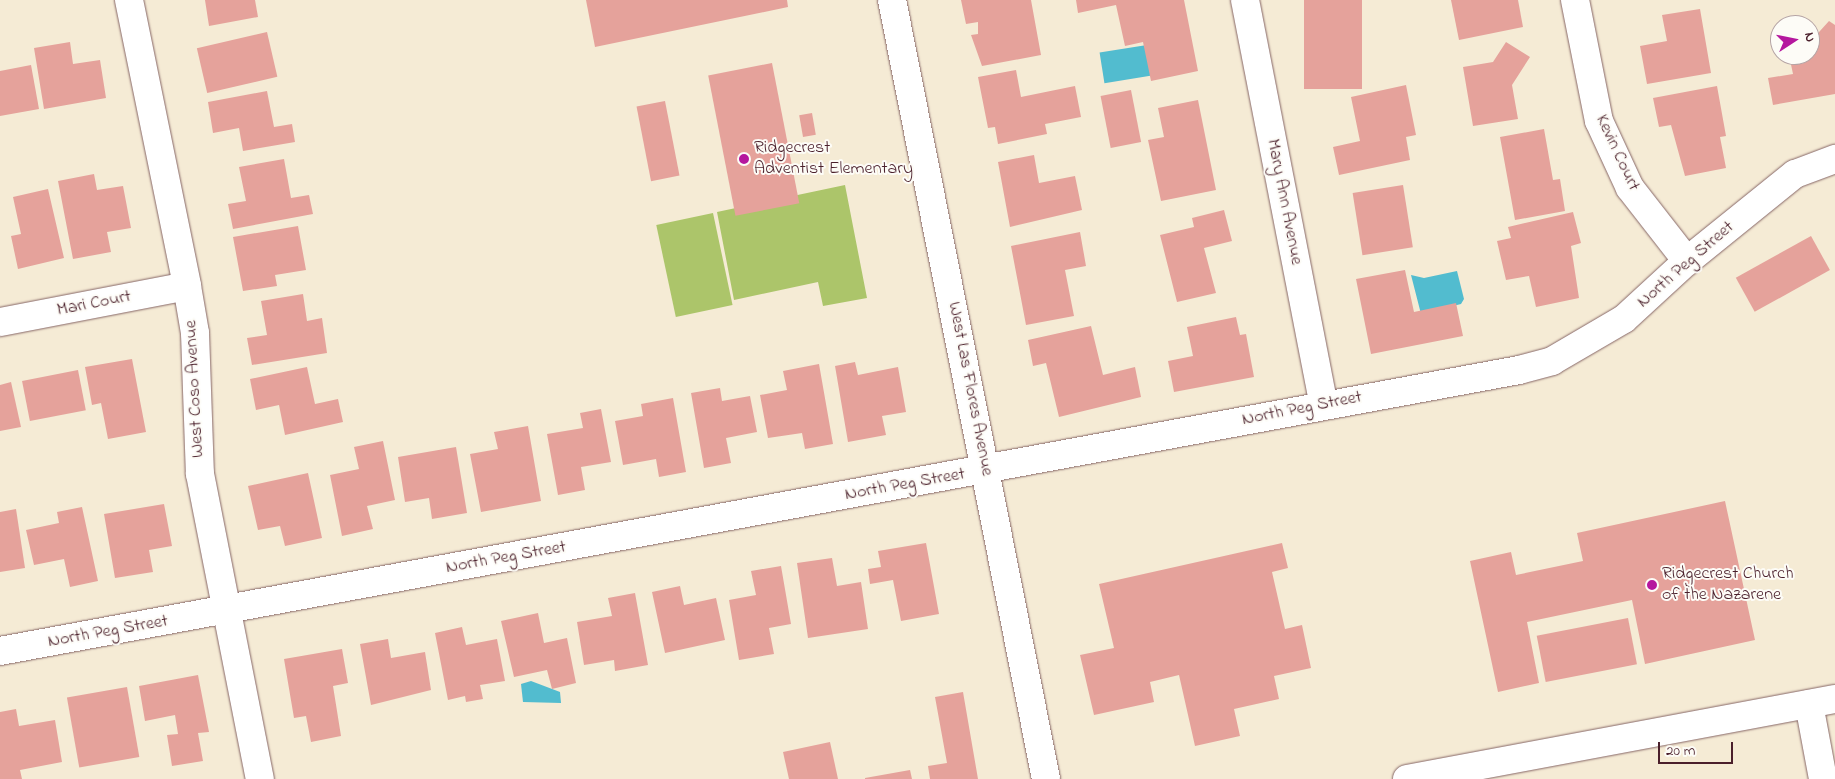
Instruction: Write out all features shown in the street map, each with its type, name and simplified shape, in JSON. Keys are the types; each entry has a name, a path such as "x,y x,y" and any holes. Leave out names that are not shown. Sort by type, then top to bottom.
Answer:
{"street":[{"name":"West Coso Avenue","path":"130,0 195,333 200,474 260,779"},
{"name":"West Las Flores Avenue","path":"892,0 1046,779"},
{"name":"Mary Ann Avenue","path":"1245,0 1323,403"},
{"name":"Kevin Court","path":"1575,0 1599,121 1630,188 1687,261"},
{"name":"North Peg Street","path":"0,651 986,471 1323,403 1477,378 1552,360 1624,320 1687,261 1795,174 1835,159"},
{"name":"Mari Court","path":"0,322 187,286"},
{"path":"1407,779 1835,699"},
{"path":"1809,704 1823,779"}],"green space":[{"path":"845,185 867,298 823,306 818,282 734,300 717,212"},
{"path":"713,213 733,305 676,317 656,225"}],"water":[{"path":"1147,45 1152,76 1104,83 1100,53"},
{"path":"1457,271 1464,299 1461,304 1421,314 1411,275 1424,278"},
{"path":"531,681 560,692 561,703 523,702 521,684"}],"building":[{"path":"205,0 255,0 258,17 209,26"},
{"path":"586,0 787,0 788,7 595,47"},
{"path":"961,0 1031,0 1041,55 982,66 971,35 978,34 978,22 966,24"},
{"path":"1076,0 1184,0 1198,71 1151,81 1143,42 1125,46 1116,5 1078,13"},
{"path":"1304,0 1362,0 1362,89 1304,89"},
{"path":"1451,0 1518,0 1523,27 1459,40"},
{"path":"1700,9 1711,73 1647,84 1640,46 1667,41 1662,15"},
{"path":"1829,21 1835,25 1835,94 1773,105 1768,78 1793,74 1791,65 1820,65 1820,31"},
{"path":"267,32 277,77 207,93 197,48"},
{"path":"70,42 73,64 100,60 106,98 44,109 34,48"},
{"path":"1506,42 1530,57 1512,85 1518,119 1473,126 1463,67 1493,62"},
{"name":"Ridgecrest Adventist Elementary","path":"772,63 799,203 735,216 708,75"},
{"path":"31,65 39,109 0,116 0,71"},
{"path":"1016,70 1021,97 1075,86 1081,117 1045,124 1047,134 998,144 995,127 988,128 978,77"},
{"path":"1406,85 1416,135 1406,137 1410,160 1339,175 1333,147 1360,141 1351,97"},
{"path":"1717,86 1726,136 1720,137 1726,168 1685,176 1671,125 1659,127 1653,98"},
{"path":"1131,90 1141,142 1111,148 1101,96"},
{"path":"267,91 274,127 292,124 295,142 243,151 239,128 213,133 208,102"},
{"path":"1198,100 1216,190 1161,201 1148,140 1164,137 1158,108"},
{"path":"665,101 680,176 651,181 637,107"},
{"path":"812,113 816,135 803,137 799,115"},
{"path":"1544,129 1553,180 1560,179 1565,211 1515,220 1500,137"},
{"path":"1034,155 1039,183 1075,176 1082,210 1010,227 998,162"},
{"path":"284,159 291,198 309,195 313,214 233,229 228,204 246,201 239,167"},
{"path":"94,174 97,190 123,186 131,228 107,232 111,252 73,259 58,181"},
{"path":"1403,185 1413,247 1362,255 1353,193"},
{"path":"48,189 64,258 18,269 11,236 21,234 13,197"},
{"path":"1224,210 1232,241 1204,248 1216,293 1177,302 1160,235 1194,227 1192,218"},
{"path":"1573,212 1581,243 1571,246 1579,298 1536,307 1529,276 1506,280 1497,241 1511,238 1508,227"},
{"path":"298,226 306,270 275,275 277,286 243,291 233,237"},
{"path":"1080,232 1086,266 1065,270 1074,316 1026,325 1011,246"},
{"path":"1811,236 1830,270 1755,312 1736,278"},
{"path":"1405,270 1414,312 1456,303 1463,336 1371,354 1356,279"},
{"path":"303,294 307,321 322,318 327,353 252,365 247,338 267,335 261,301"},
{"path":"1236,317 1240,335 1246,334 1254,377 1174,392 1168,361 1193,356 1187,327"},
{"path":"1091,326 1103,375 1135,367 1141,397 1059,417 1046,363 1033,366 1028,340"},
{"path":"132,359 146,432 108,439 101,403 92,405 85,367"},
{"path":"855,362 858,375 898,367 906,412 882,416 886,435 848,442 835,366"},
{"path":"819,364 833,444 805,449 802,433 768,438 760,395 787,390 783,371"},
{"path":"307,367 315,404 338,399 343,422 285,435 279,405 256,410 250,379"},
{"path":"78,370 86,410 30,421 22,381"},
{"path":"11,382 21,427 0,431 0,385"},
{"path":"720,388 722,401 750,396 757,432 726,438 731,463 704,468 691,393"},
{"path":"673,398 686,472 659,477 656,459 623,465 615,421 643,416 641,404"},
{"path":"601,409 611,462 581,467 585,490 558,495 547,434 583,428 580,413"},
{"path":"528,426 541,501 481,512 470,454 498,449 494,432"},
{"path":"383,441 395,500 367,506 373,529 342,536 330,475 359,469 354,447"},
{"path":"456,447 467,513 432,519 429,498 405,502 398,457"},
{"path":"308,473 322,538 285,546 280,526 258,530 248,486"},
{"path":"1725,501 1755,640 1645,664 1632,600 1527,622 1539,683 1498,692 1470,561 1511,552 1516,575 1583,561 1577,533"},
{"path":"164,504 172,546 149,550 153,572 115,578 104,514"},
{"path":"82,507 98,581 70,587 64,559 34,565 26,530 59,523 57,512"},
{"path":"16,509 25,568 0,572 0,512"},
{"path":"926,543 939,614 901,621 893,580 870,584 868,569 881,567 878,551"},
{"path":"1282,543 1288,568 1272,572 1285,629 1302,625 1311,668 1274,676 1279,699 1234,709 1240,736 1195,746 1179,675 1150,682 1154,702 1094,715 1080,655 1114,648 1099,584"},
{"path":"832,558 837,586 861,582 868,629 808,638 797,563"},
{"path":"781,566 791,624 769,628 774,654 739,660 729,600 756,595 751,571"},
{"path":"680,586 684,605 716,598 725,640 665,653 652,592"},
{"path":"635,593 648,665 615,671 614,660 584,665 577,622 612,616 608,598"},
{"path":"538,613 544,643 567,638 576,683 552,689 547,670 514,677 501,621"},
{"path":"1628,618 1637,664 1546,682 1537,636"},
{"path":"462,627 466,645 497,639 505,681 480,685 483,699 466,702 465,696 448,700 435,633"},
{"path":"388,639 391,658 425,652 431,690 371,705 360,644"},
{"path":"342,649 348,683 333,686 341,736 311,742 306,716 294,718 284,659"},
{"path":"198,675 209,732 198,733 203,761 172,766 167,735 178,734 175,715 145,721 139,686"},
{"path":"127,687 139,757 79,768 67,698"},
{"path":"963,692 978,779 930,779 928,766 947,763 935,697"},
{"path":"16,709 19,726 55,720 62,762 20,770 22,779 0,779 0,712"},
{"path":"830,742 838,779 789,779 783,752"},
{"path":"910,770 912,779 865,779 865,778"}],"place":[{"name":"Ridgecrest Adventist Elementary","path":"744,159"},
{"name":"Ridgecrest Church of the Nazarene","path":"1652,585"}]}
